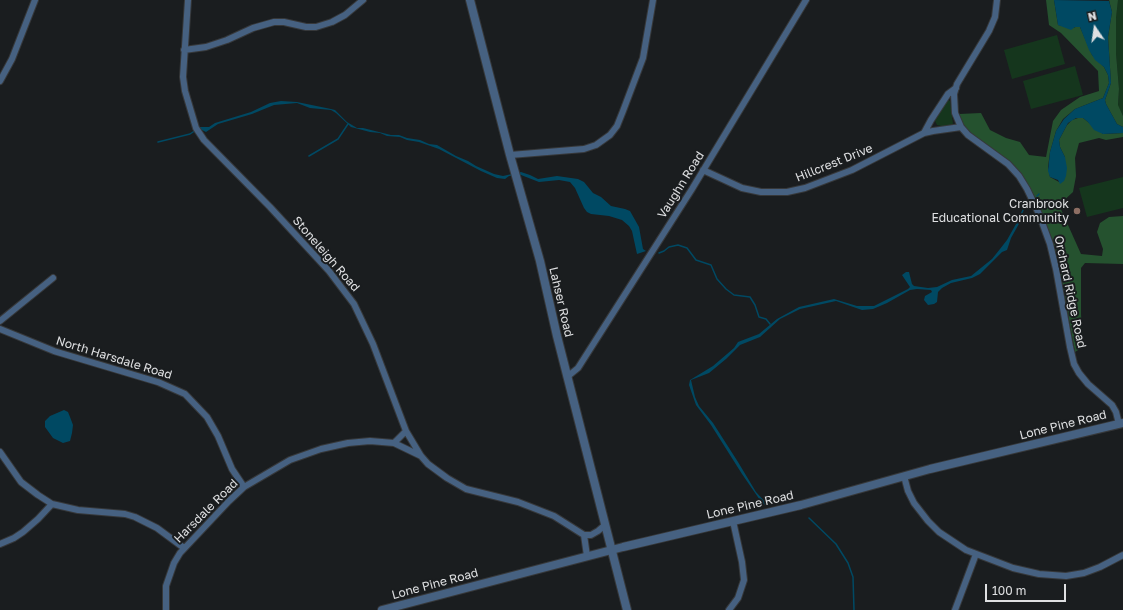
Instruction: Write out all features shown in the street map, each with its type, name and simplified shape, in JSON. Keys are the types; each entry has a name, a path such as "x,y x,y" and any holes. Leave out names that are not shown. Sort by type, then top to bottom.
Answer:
{"street":[{"path":"0,81 12,58 35,0"},
{"name":"Stoneleigh Road","path":"188,0 183,77 185,91 196,128 204,140 270,207 329,271 354,304 373,344 406,431 421,456 428,464 447,478 466,489 518,502 554,516 584,535"},
{"path":"184,50 206,47 227,40 253,28 274,22 316,27 332,22 345,15 362,0"},
{"name":"Lahser Road","path":"470,0 510,155 540,261 567,377 627,610"},
{"path":"510,155 584,149 596,145 610,134 617,126 643,58 653,0"},
{"name":"Vaughn Road","path":"567,377 578,368 703,170 806,0"},
{"name":"Orchard Ridge Road","path":"997,0 995,17 990,32 963,74 956,88 955,109 961,127 973,140 1008,164 1019,176 1027,189 1039,214 1050,244 1056,269 1068,342 1074,364 1088,384 1112,405 1121,424"},
{"path":"924,133 948,94 956,88"},
{"name":"Hillcrest Drive","path":"703,170 734,184 752,190 769,193 792,191 805,188 852,170 924,133 961,127"},
{"path":"0,321 53,278"},
{"name":"North Harsdale Road","path":"0,329 54,351 158,382 185,394 207,417 218,436 230,466 244,487"},
{"name":"Lone Pine Road","path":"382,610 587,556 800,505 904,476 1121,424"},
{"path":"394,443 406,431"},
{"name":"Harsdale Road","path":"166,610 166,586 174,563 184,548 244,487 290,460 321,449 348,443 370,441 394,443 421,456"},
{"path":"0,452 21,482 52,504 78,510 125,514 135,517 157,528 184,548"},
{"path":"904,476 910,495 928,521 950,540 976,554 1013,568 1056,576 1074,575 1108,564 1123,555"},
{"path":"0,544 23,532 52,504"},
{"path":"729,610 738,598 744,580 742,562 733,521"},
{"path":"587,556 584,535 591,535 606,525"},
{"path":"955,610 976,554"}],"green space":[{"path":"1046,0 1054,0 1058,25 1073,28 1078,26 1080,27 1092,55 1104,67 1108,75 1109,83 1103,98 1075,109 1063,119 1056,131 1050,152 1048,167 1050,177 1059,182 1065,157 1060,147 1059,140 1067,125 1072,120 1083,118 1103,134 1123,133 1123,137 1106,140 1099,138 1079,143 1075,158 1076,176 1073,192 1059,205 1081,254 1102,256 1103,249 1097,232 1100,223 1109,217 1123,216 1123,264 1085,263 1081,268 1083,347 1075,352 1058,259 1053,241 1037,202 1026,182 1013,165 973,136 963,125 959,114 981,113 990,130 1006,138 1020,142 1029,155 1046,157 1053,121 1061,110 1080,97 1099,91 1098,71 1061,33 1049,25"},
{"path":"1109,0 1118,0 1116,18 1116,53 1119,89 1118,105 1123,116 1123,127 1117,124 1105,100 1111,83 1108,37 1112,12"},
{"path":"1118,0 1123,0 1123,116 1118,106 1119,89 1116,53 1116,18"},
{"path":"1057,35 1065,64 1012,79 1004,50"},
{"path":"1075,66 1083,95 1031,109 1023,81"},
{"path":"948,100 950,101 953,124 946,126 937,125 935,121"},
{"path":"1123,177 1123,208 1087,217 1079,188"}],"water":[{"path":"1054,0 1109,1 1112,12 1108,37 1111,83 1105,100 1117,124 1123,127 1123,133 1103,134 1094,130 1083,118 1076,118 1068,123 1059,140 1067,168 1064,181 1060,184 1058,180 1050,177 1048,171 1050,152 1056,131 1064,119 1075,109 1103,98 1109,83 1108,75 1104,67 1095,60 1089,50 1080,27 1075,27 1071,30 1058,25"},
{"path":"281,101 297,102 335,110 347,122 357,128 363,128 391,135 399,135 437,145 494,174 503,176 521,172 538,179 557,176 578,179 584,182 593,193 601,197 611,206 630,211 639,227 643,249 646,251 637,254 632,231 622,220 587,212 575,188 570,182 559,180 539,182 521,175 509,176 505,179 497,178 439,149 419,142 351,127 331,110 310,108 297,103 274,105 252,114 218,124 206,132 199,127 209,127 215,123 251,112 270,103"},
{"path":"1020,217 1020,222 1011,238 1007,250 1002,252 980,274 972,278 951,283 942,288 938,292 937,302 934,304 928,305 924,300 925,296 932,292 931,290 917,289 910,290 873,309 862,310 836,301 800,309 780,319 760,337 740,345 709,373 691,380 699,406 713,423 756,492 768,505 762,503 711,425 696,405 689,385 690,380 713,366 734,348 738,342 759,334 777,319 799,307 834,299 857,306 874,306 910,287 902,275 906,272 909,272 912,284 914,286 928,288 937,287 952,280 971,276 992,259 1007,240"},
{"path":"64,410 68,412 73,425 70,441 63,443 53,438 45,427 45,421 50,416"}],"waterway":[{"path":"309,156 338,139 348,124"},
{"path":"158,142 190,134 196,130"},
{"path":"1020,217 1027,201"},
{"path":"659,253 669,247 678,245 687,248 696,260 711,265 717,279 726,289 734,295 750,297 755,305 759,317 766,319 770,324"},
{"path":"809,518 836,544 848,563 853,577 854,610"}],"place":[{"name":"Cranbrook Educational Community","path":"1077,211"}]}
